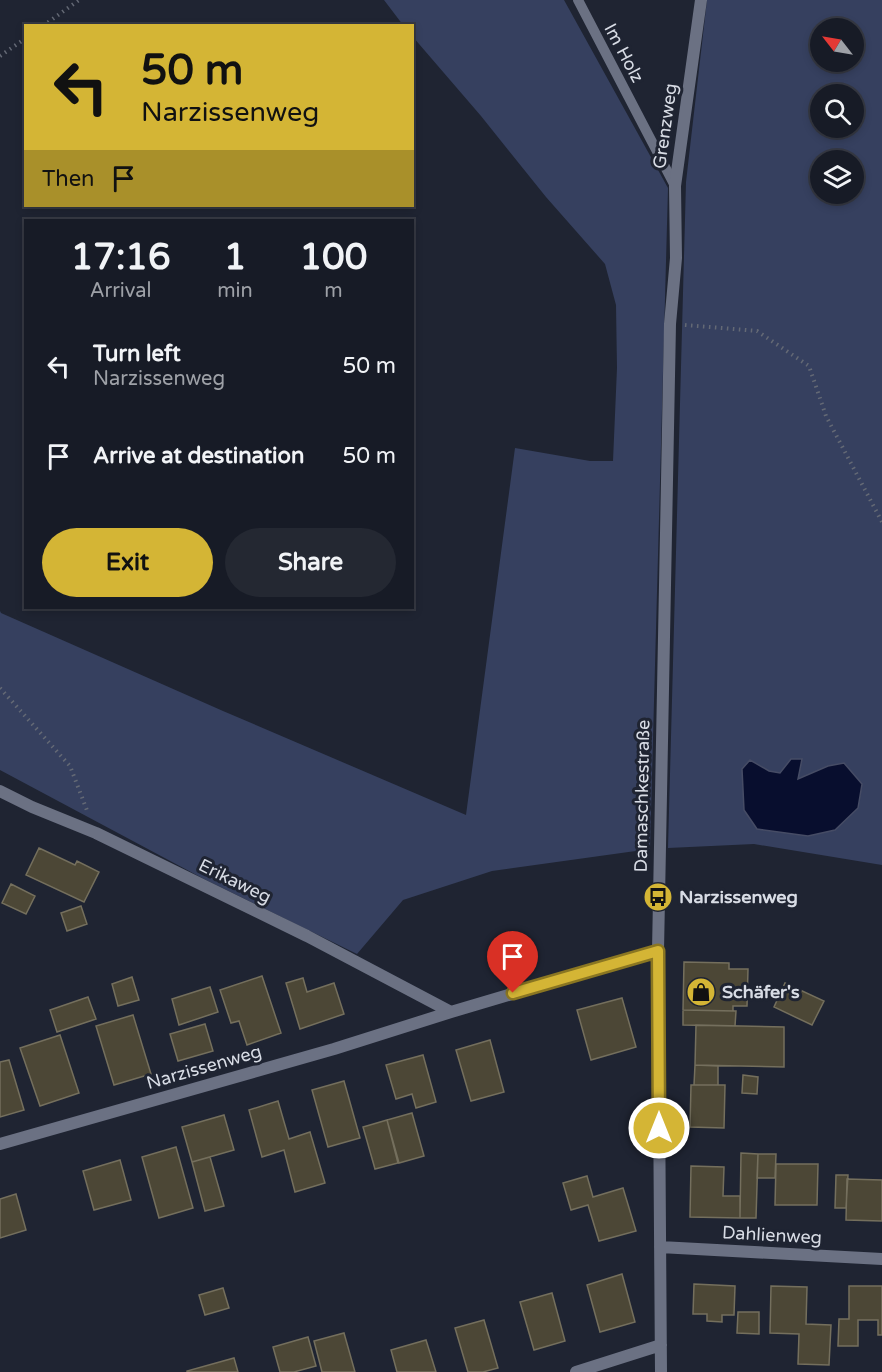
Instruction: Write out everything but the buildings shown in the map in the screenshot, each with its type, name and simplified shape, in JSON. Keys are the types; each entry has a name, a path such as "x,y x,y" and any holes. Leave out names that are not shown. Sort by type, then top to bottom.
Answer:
{"street":[{"name":"Grenzweg","path":"676,258 675,186 701,0"},
{"name":"Damaschkestraße","path":"661,1372 658,951 670,324 676,258"},
{"name":"Erikaweg","path":"0,791 32,807 96,833 307,936 451,1012"},
{"name":"Narzissenweg","path":"0,1144 333,1049 658,951"},
{"name":"Dahlienweg","path":"660,1247 882,1259"},
{"path":"576,1372 661,1345"}],"lane":[{"name":"Im Holz","path":"578,0 675,186"}],"path":[{"path":"46,24 79,0"},
{"path":"0,56 24,39"},
{"path":"670,324 757,331 809,366 826,416 882,522"},
{"path":"0,688 70,766 96,833"}],"shaded area":[{"path":"384,0 564,0 668,188 650,849 492,871 403,900 357,954 204,879 0,770 0,611 223,711 466,815 515,448 590,461 613,461 617,368 616,305 605,264 414,38 414,24 402,24"},
{"path":"707,0 882,0 882,865 754,844 668,848 686,182"},
{"path":"791,759 802,759 798,779 828,766 844,763 862,784 858,808 835,830 808,836 757,829 744,810 742,769 750,760 769,771 780,773"}],"place":[{"name":"Narzissenweg","path":"658,897"},
{"name":"Schäfer's","path":"701,992"}],"route":[{"path":"513,993 658,951 659,1128"}]}
